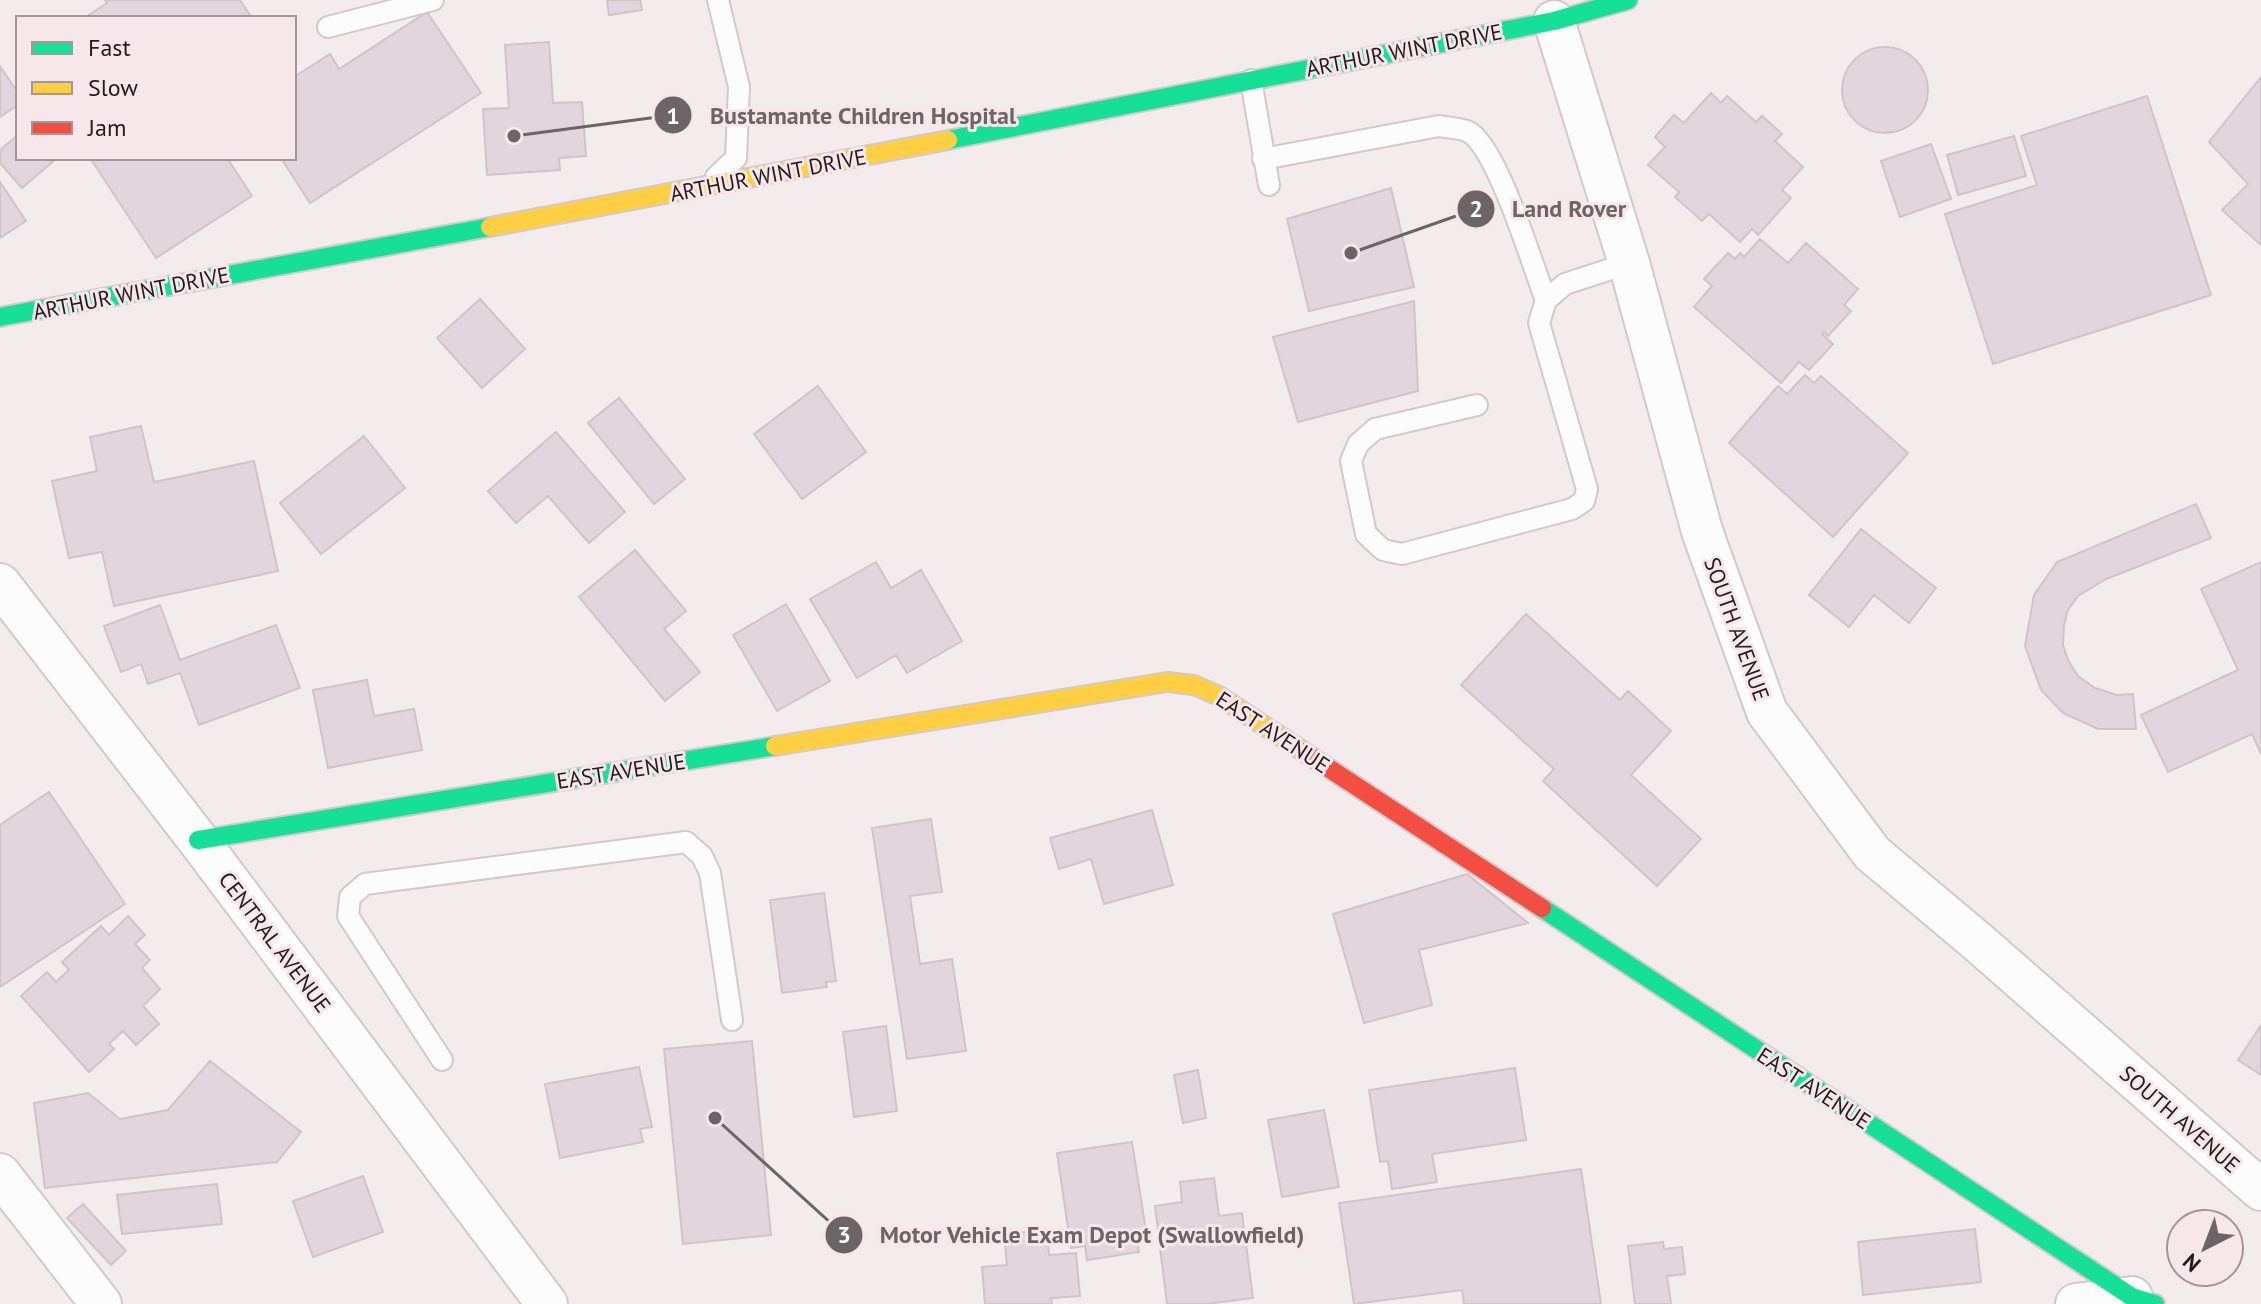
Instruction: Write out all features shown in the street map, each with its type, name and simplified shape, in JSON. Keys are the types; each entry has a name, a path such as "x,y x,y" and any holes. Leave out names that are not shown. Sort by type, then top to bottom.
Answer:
{"street":[{"name":"ARTHUR WINT DRIVE","path":"0,317 704,188 1251,80 1551,10 1628,0"},
{"name":"SOUTH AVENUE","path":"1551,10 1629,263 1702,531 1767,712 1872,853 2261,1190"},
{"name":"CENTRAL AVENUE","path":"0,584 198,840 547,1304"},
{"name":"EAST AVENUE","path":"198,840 1167,682 1194,685 1232,704 2144,1301"},
{"path":"0,1174 101,1304"},
{"path":"2076,1304 2144,1301"}],"lane":[{"path":"328,27 433,0"},
{"path":"704,188 736,158 739,87 718,0"},
{"path":"1251,80 1269,185"},
{"path":"1263,159 1439,126 1469,132 1486,147 1496,168 1546,300"},
{"path":"1477,405 1375,429 1358,444 1351,461 1366,534 1383,550 1402,554 1572,509 1584,501 1587,489 1539,323 1546,300 1565,284 1629,263"},
{"path":"442,1060 348,916 350,897 365,884 686,842 702,856 710,873 732,1020"}],"building":[{"path":"105,0 240,0 251,16 89,16 107,3"},
{"path":"607,0 640,0 642,10 609,15"},
{"path":"427,12 481,93 310,203 282,160 296,160 296,76 330,54 339,69"},
{"path":"549,42 553,103 582,102 586,156 559,158 560,170 487,175 483,109 509,108 505,45"},
{"path":"1885,47 1909,54 1921,66 1928,90 1921,114 1909,126 1885,133 1861,126 1849,114 1842,90 1849,66 1861,54"},
{"path":"0,66 16,90 16,106 0,117"},
{"path":"2261,77 2261,245 2222,210 2248,184 2209,142"},
{"path":"1711,93 1721,103 1727,96 1756,122 1762,116 1782,134 1775,141 1803,167 1782,190 1791,198 1758,235 1752,229 1740,242 1709,214 1702,221 1675,197 1679,192 1648,165 1665,147 1655,137 1674,115 1684,123"},
{"path":"2147,96 2211,295 1993,364 1945,214 2037,185 2021,136"},
{"path":"2014,136 2026,176 1958,195 1947,155"},
{"path":"16,137 16,160 55,160 22,188 0,163 0,150"},
{"path":"1931,144 1951,199 1900,217 1881,161"},
{"path":"91,160 228,160 252,196 156,258"},
{"path":"0,182 26,221 0,238"},
{"path":"1391,188 1414,287 1309,311 1287,219"},
{"path":"1760,239 1788,263 1806,243 1858,289 1844,305 1851,311 1828,336 1824,332 1822,334 1833,344 1809,370 1799,362 1781,383 1694,307 1712,286 1704,279 1728,253 1735,259 1740,253 1744,257"},
{"path":"480,299 525,349 482,388 437,338"},
{"path":"1414,301 1418,391 1298,422 1273,337"},
{"path":"1805,375 1814,383 1821,376 1908,453 1833,537 1729,443 1778,386 1787,394"},
{"path":"818,386 866,452 802,499 754,434"},
{"path":"619,398 685,479 654,504 588,423"},
{"path":"141,426 154,482 254,461 278,571 114,606 102,552 69,558 52,481 97,471 90,437"},
{"path":"556,432 625,512 589,543 548,496 516,523 488,491"},
{"path":"364,436 405,488 321,554 280,503"},
{"path":"2196,504 2211,538 2106,579 2078,596 2068,610 2064,625 2063,645 2078,676 2095,688 2117,695 2133,694 2136,729 2098,729 2063,713 2041,690 2025,646 2034,595 2057,562"},
{"path":"1861,529 1936,588 1909,623 1874,595 1849,627 1809,595"},
{"path":"635,550 686,611 664,629 700,672 665,701 579,597"},
{"path":"876,562 891,588 921,570 962,641 907,673 896,655 857,678 810,599"},
{"path":"2261,562 2261,754 2252,734 2168,772 2141,715 2238,670 2201,589"},
{"path":"786,604 830,681 777,711 733,635"},
{"path":"160,605 180,660 276,625 300,688 199,725 180,673 148,684 141,664 121,672 104,626"},
{"path":"1526,614 1620,700 1628,691 1671,731 1631,775 1701,839 1657,886 1543,781 1554,769 1461,685"},
{"path":"367,680 374,716 414,709 422,750 328,768 313,690"},
{"path":"49,792 125,904 0,987 0,825"},
{"path":"1152,810 1173,885 1104,904 1091,859 1059,869 1050,838"},
{"path":"931,819 942,892 910,896 920,964 952,959 966,1051 907,1059 872,828"},
{"path":"1467,874 1528,923 1419,950 1432,1005 1364,1023 1333,914"},
{"path":"824,893 836,981 826,982 827,987 782,993 770,900"},
{"path":"128,916 145,935 135,944 150,960 142,968 160,989 143,1006 159,1024 136,1045 123,1031 109,1044 114,1049 89,1072 21,996 47,972 56,982 69,970 62,962 101,926 109,935"},
{"path":"2261,1025 2261,1075 2238,1060"},
{"path":"886,1026 897,1111 854,1117 843,1032"},
{"path":"752,1041 771,1235 683,1244 664,1049"},
{"path":"210,1061 301,1132 277,1162 45,1188 34,1103 88,1093 120,1119 168,1110"},
{"path":"639,1067 652,1127 640,1129 643,1142 560,1158 545,1084"},
{"path":"1515,1068 1526,1140 1432,1154 1437,1182 1392,1189 1388,1161 1380,1162 1369,1090"},
{"path":"1198,1070 1206,1118 1183,1123 1174,1075"},
{"path":"1324,1110 1339,1187 1282,1197 1268,1120"},
{"path":"1132,1142 1147,1237 1137,1238 1139,1252 1087,1260 1085,1246 1071,1248 1057,1153"},
{"path":"1581,1169 1601,1304 1464,1304 1462,1290 1354,1304 1339,1203"},
{"path":"363,1176 383,1232 313,1257 293,1201"},
{"path":"1214,1178 1219,1216 1242,1213 1253,1298 1206,1304 1167,1304 1155,1206 1182,1202 1180,1182"},
{"path":"217,1184 222,1224 122,1234 117,1195"},
{"path":"83,1204 126,1251 111,1265 67,1218"},
{"path":"1975,1229 1981,1282 1863,1295 1858,1242"},
{"path":"1047,1230 1049,1255 1076,1253 1080,1296 1051,1298 1052,1304 985,1304 982,1267 1007,1265 1004,1234"},
{"path":"1663,1242 1664,1249 1682,1247 1685,1274 1667,1276 1671,1304 1635,1304 1628,1246"}],"traffic: fast":[{"path":"948,140 1554,21 1628,0"},
{"path":"0,317 490,227"},
{"path":"198,840 775,746"},
{"path":"1542,908 2132,1297 2155,1304"}],"traffic: slow":[{"path":"490,227 948,140"},
{"path":"775,746 1167,682 1194,685 1219,696 1304,752"}],"traffic: jam":[{"path":"1304,752 1542,908"}],"place":[{"name":"Bustamante Children Hospital","path":"514,136"},
{"name":"Land Rover","path":"1351,253"},
{"name":"Motor Vehicle Exam Depot (Swallowfield)","path":"715,1118"}]}
